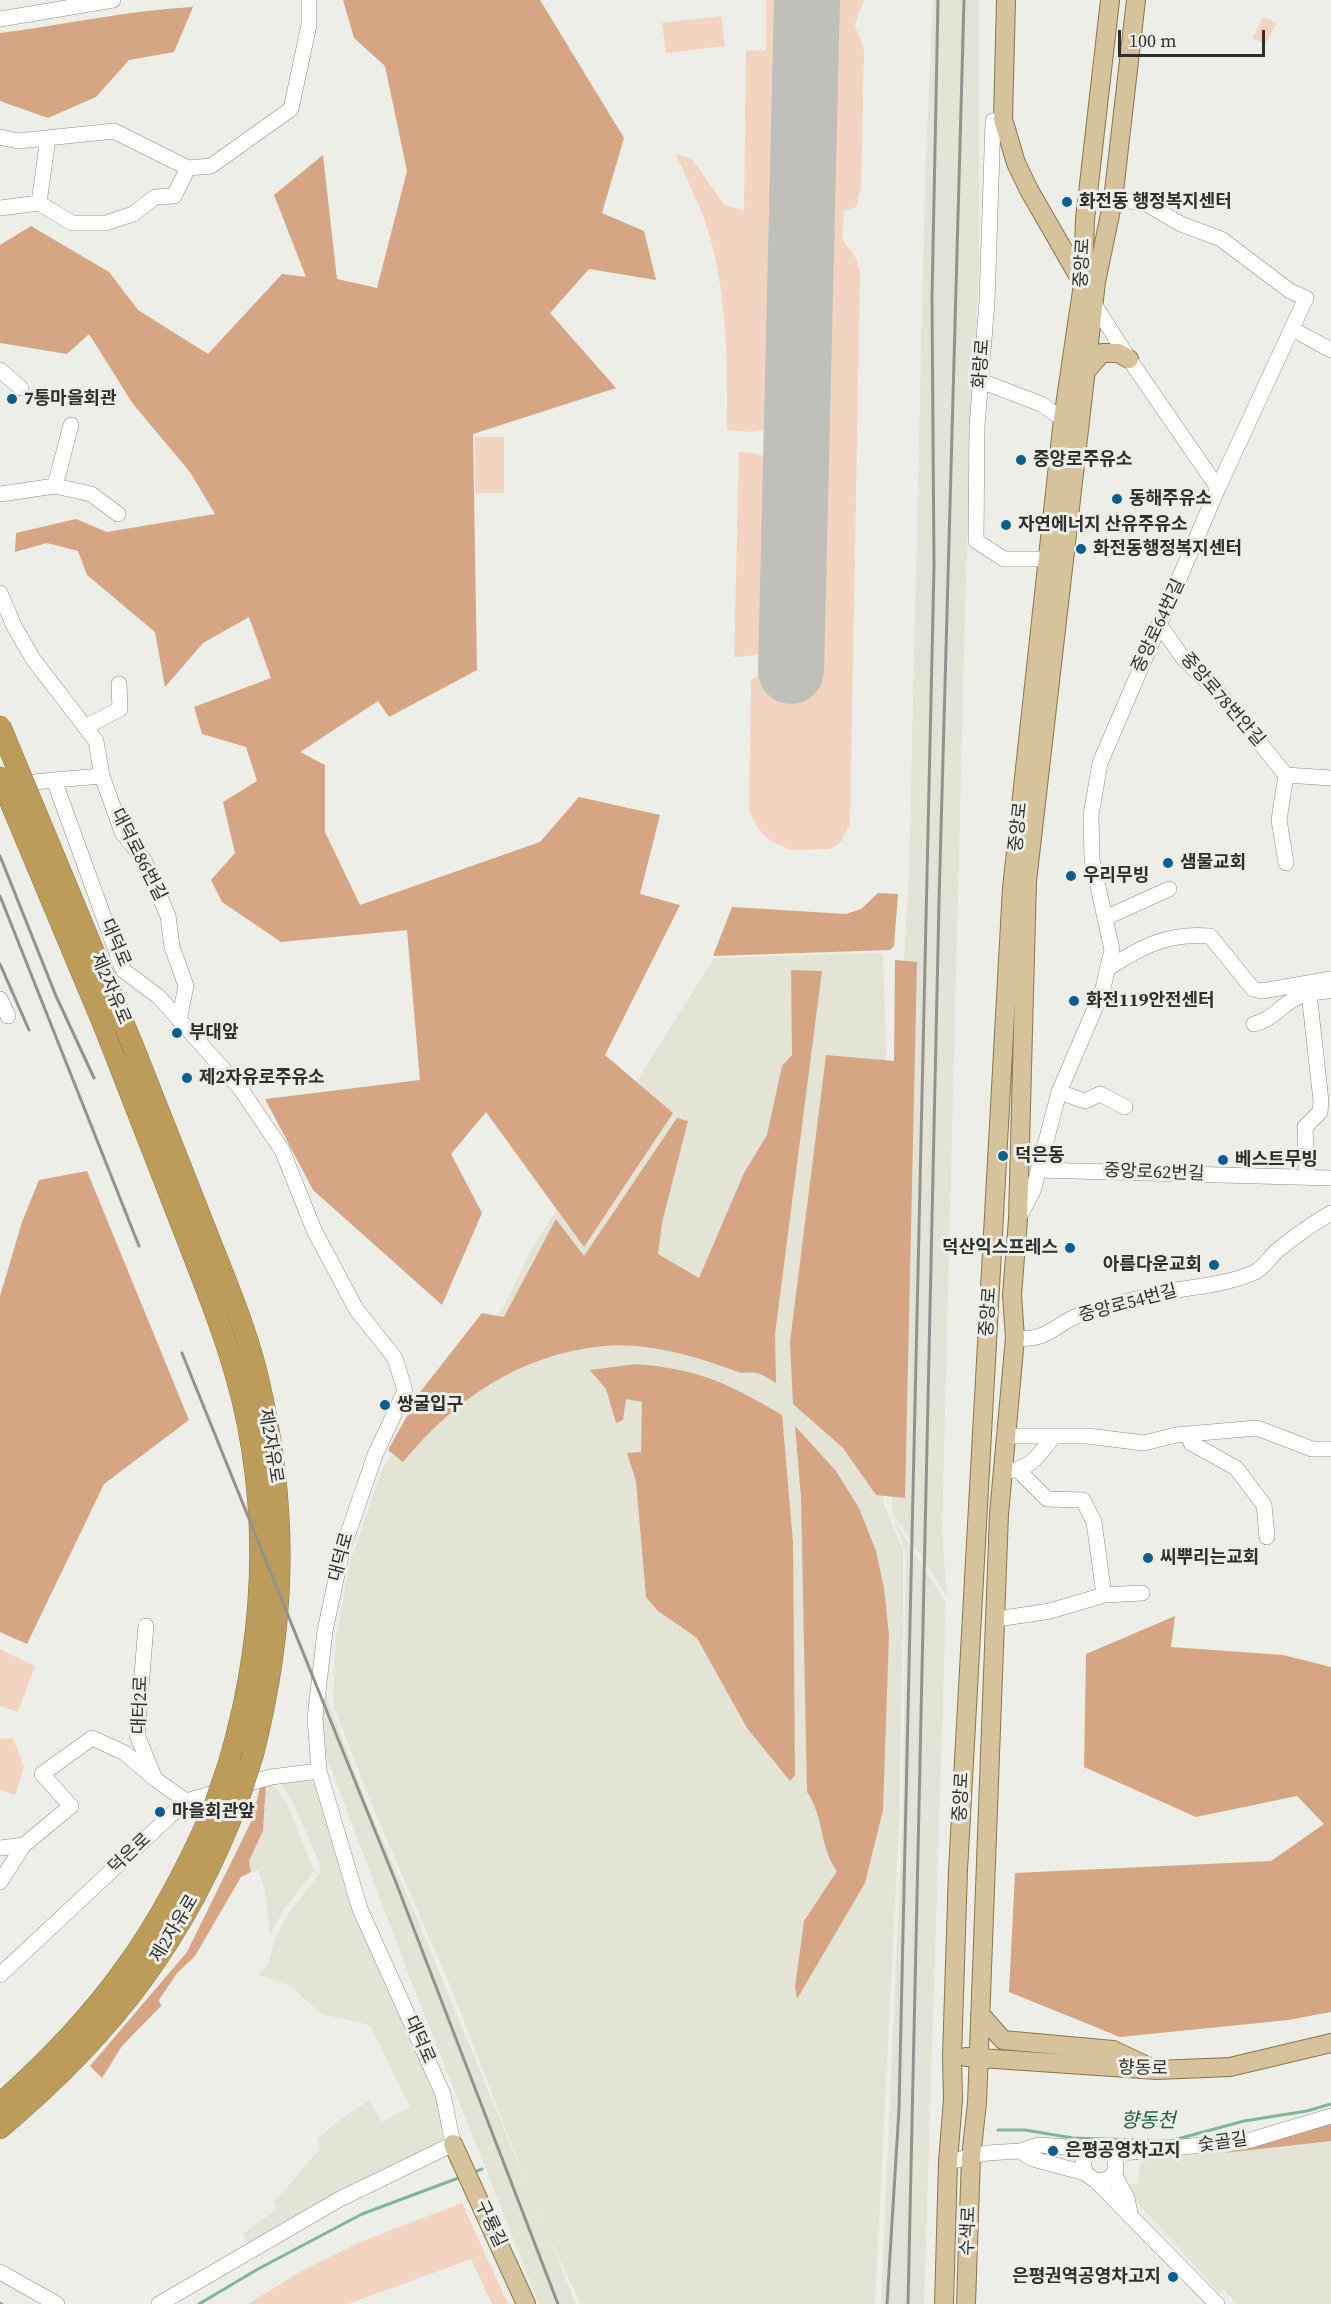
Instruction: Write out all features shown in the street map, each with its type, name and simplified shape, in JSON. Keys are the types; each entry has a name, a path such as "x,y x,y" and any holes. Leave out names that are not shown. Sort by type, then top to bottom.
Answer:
{"highway":[{"name":"제2자유로","path":"0,726 135,1051 243,1326 268,1428 279,1516 280,1576 276,1639 269,1691 239,1798 211,1866 191,1903 133,1995 86,2050 0,2128"},
{"name":"제2자유로","path":"0,777 105,1028 222,1329 237,1377 252,1445 258,1489 261,1592 250,1679 230,1762 214,1807 170,1902 125,1971 73,2035 0,2104"}],"main road":[{"name":"화랑로","path":"1006,0 1003,118 1016,163 1094,304"},
{"name":"중앙로","path":"971,2157 977,2103 997,1619 999,1514 1011,1471 1008,1436 1015,1338 1012,1295 1018,1219 1028,881 1096,282 1113,200 1136,0"},
{"name":"중앙로","path":"948,2162 953,2099 952,2057 959,1846 1011,900 1063,419 1083,284 1085,219 1105,3"},
{"path":"1056,235 1063,237 1073,234 1085,219"},
{"path":"1087,370 1102,353 1118,353 1129,359"},
{"path":"980,2014 1003,2040 1113,2050 1156,2070"},
{"name":"향동로","path":"952,2057 1156,2070 1230,2067 1331,2043"},
{"name":"구룡길","path":"454,2148 526,2304"},
{"name":"수색로","path":"966,2304 971,2157"},
{"name":"수색로","path":"944,2304 948,2162"}],"street":[{"path":"0,19 112,0"},
{"path":"0,137 18,141 114,131 188,168 211,166 291,109 309,25 309,0"},
{"name":"화랑로","path":"1003,118 993,121 976,541 1004,559 1048,560"},
{"path":"39,203 48,138"},
{"path":"0,208 39,203 72,223 106,223 133,214 155,197 174,196 188,168"},
{"name":"중앙로64번길","path":"1018,1219 1033,1191 1059,1092 1098,1002 1112,950 1092,859 1091,815 1100,763 1218,488 1306,298 1290,291 1221,239 1181,224 1143,202 1113,200"},
{"name":"중앙로","path":"1094,304 1218,488"},
{"path":"1292,329 1331,350"},
{"path":"0,370 21,388"},
{"path":"981,381 1041,404 1063,419"},
{"path":"55,486 71,424"},
{"path":"0,494 55,486 91,494 118,514"},
{"name":"대덕로86번길","path":"0,592 14,626 33,659 96,741 102,776 122,832 144,860 168,916 172,947 186,986 179,1020"},
{"name":"중앙로78번안길","path":"1159,624 1183,658 1219,693 1286,775"},
{"path":"85,728 120,710 119,684"},
{"path":"1286,863 1279,820 1286,775 1327,778"},
{"path":"0,786 102,776"},
{"path":"1327,778 1322,782 1331,791"},
{"name":"대덕로","path":"54,780 123,970 159,997 240,1088 282,1149 314,1230 356,1309 395,1358 405,1391 375,1455 342,1551 325,1631 315,1718 319,1770 360,1909 443,2094 454,2148"},
{"path":"1105,918 1169,889"},
{"path":"1107,969 1143,946 1192,935 1210,936 1253,989 1262,991 1331,980"},
{"path":"1254,1024 1264,1022 1293,997 1331,990"},
{"path":"1307,1178 1305,1127 1320,1112 1326,1101 1309,993"},
{"path":"0,999 8,1016"},
{"path":"1059,1092 1084,1101 1100,1094 1125,1107"},
{"name":"중앙로62번길","path":"1038,1170 1331,1179"},
{"name":"중앙로54번길","path":"1015,1338 1027,1339 1052,1333 1078,1315 1122,1303 1237,1279 1258,1271 1276,1251 1331,1213"},
{"path":"1008,1436 1087,1436 1144,1443 1189,1434 1257,1428 1312,1449 1331,1449"},
{"path":"1189,1434 1191,1443 1236,1468 1264,1505 1267,1537"},
{"path":"1011,1471 1034,1462 1054,1436"},
{"path":"1011,1471 1047,1499 1083,1500 1094,1522 1104,1595"},
{"path":"997,1619 1050,1611 1104,1595 1142,1593"},
{"name":"대터2로","path":"146,1626 137,1735 155,1779"},
{"path":"0,1882 24,1845 71,1806 42,1774 92,1738 125,1753 155,1779 186,1801"},
{"name":"덕은로","path":"0,1975 186,1801 271,1777 319,1770"},
{"path":"0,1848 24,1845"},
{"name":"숯골길","path":"1112,2154 1251,2140 1331,2116"},
{"path":"948,2162 1005,2151 1020,2151 1039,2145 1101,2148 1112,2154 1116,2164 1114,2174 1109,2179 1091,2177 1033,2159 1020,2151"},
{"path":"159,2304 338,2200 454,2148"},
{"path":"1094,2149 1085,2157 1091,2177 1118,2205 1130,2213 1217,2304"},
{"path":"1114,2174 1127,2198 1130,2213"},
{"path":"0,2272 57,2304"}],"shaded area":[{"path":"343,0 540,0 624,138 602,213 644,231 656,280 589,269 550,313 616,388 473,434 477,670 389,717 378,701 300,752 325,765 325,832 360,905 540,842 579,797 660,815 640,894 680,905 605,1055 673,1113 584,1247 486,1112 451,1154 482,1213 442,1305 313,1190 265,1099 420,1080 407,930 281,942 222,902 211,880 235,853 223,802 257,781 246,747 202,734 194,707 271,678 249,617 203,643 165,687 155,632 87,575 78,551 47,543 15,552 16,533 76,519 107,532 215,514 190,472 133,404 89,334 67,354 0,343 0,245 31,226 109,272 138,310 208,354 282,274 306,277 274,195 323,155 337,279 377,288 407,171 385,66 354,38"},
{"path":"766,0 790,0 781,410 778,419 767,429 743,432 727,430 725,329 719,279 705,220 676,154 692,159 725,206 744,210 746,51 766,50"},
{"path":"818,0 865,0 855,26 864,49 861,188 856,207 844,211 842,239 856,258 860,274 850,824 840,843 830,849 791,850 771,841 760,831 750,814 751,680 761,674 805,677"},
{"path":"933,0 979,0 979,263 966,574 942,1533 947,1596 892,1512 896,1090 909,876 925,179"},
{"path":"193,7 174,52 129,60 96,97 48,118 0,101 0,33 121,14"},
{"path":"721,16 725,46 666,53 662,23"},
{"path":"1263,17 1276,23 1265,45 1253,38"},
{"path":"475,437 504,437 504,493 475,493"},
{"path":"739,452 765,456 774,464 780,476 775,636 768,648 758,654 734,657"},
{"path":"878,893 898,894 894,946 890,950 713,956 732,907 846,914 861,909"},
{"path":"883,953 886,1051 883,1503 903,1550 903,1608 899,1824 875,2304 581,2304 542,2223 450,1985 369,1798 333,1704 336,1637 350,1562 383,1467 505,1304 531,1250 714,958"},
{"path":"895,960 917,962 905,1498 876,1495 843,1448 793,1404 790,1342 826,1055 894,1061"},
{"path":"791,970 822,971 775,1334 776,1383 752,1372 742,1373 689,1356 638,1346 604,1346 573,1351 544,1359 492,1383 445,1418 403,1462 388,1450 421,1391 482,1313 504,1317 556,1219 584,1256 677,1118 688,1121 662,1223 658,1254 699,1278 744,1173 767,1135 782,1066 792,1055"},
{"path":"87,1171 189,1420 104,1484 27,1644 0,1632 0,1296 22,1222 39,1180"},
{"path":"637,1364 697,1374 746,1394 782,1415 793,1542 795,1775 790,1781 747,1728 697,1638 658,1611 646,1597 636,1481 627,1453 641,1452 642,1402 626,1399 623,1420 616,1423 606,1389 590,1370"},
{"path":"795,1426 836,1471 859,1508 876,1551 884,1588 889,1635 883,1810 865,1883 797,1999 795,1987 804,1921 837,1871 828,1853 816,1811 807,1792 801,1498"},
{"path":"893,1518 946,1603 924,2304 881,2304 903,1803 906,1553"},
{"path":"1175,1616 1171,1647 1283,1655 1331,1667 1331,2012 1288,2020 1120,2037 1009,1992 1015,1873 1271,1861 1324,1824 1297,1796 1196,1817 1084,1767 1086,1654"},
{"path":"0,1649 35,1666 18,1712 0,1706"},
{"path":"326,1695 368,1807 419,1923 576,2304 539,2304 410,1978 306,1702"},
{"path":"13,1738 24,1767 15,1795 0,1790 0,1739"},
{"path":"318,1778 438,2096 443,2142 249,2245 243,2234 278,2208 273,2203 320,2149 317,2139 369,2100 382,2122 410,2107 370,2025 322,2014 289,1985 259,1975 268,1964 275,1938 289,1913 320,1873 320,1864 293,1802 279,1781"},
{"path":"261,1783 266,1783 263,1831 249,1861 251,1872 241,1877 195,1956 177,1973 159,2000 161,2006 122,2046 102,2078 90,2066 187,1952 252,1820"},
{"path":"266,1783 272,1783 288,1806 314,1871 284,1909 270,1935 265,1890 258,1870 251,1872 249,1861 263,1831"},
{"name":"은평공영차고지","path":"1331,2121 1331,2304 1237,2304 1224,2290 1219,2292 1124,2188 1138,2184 1141,2156"},
{"path":"1331,2123 1331,2141 1224,2153 1251,2146"},
{"path":"462,2203 508,2304 492,2304 471,2259 348,2304 248,2304 303,2270 363,2241"}],"waterway":[{"name":"향동천","path":"998,2130 1025,2130 1073,2138 1170,2141 1244,2121 1307,2111 1331,2104"},
{"path":"472,2173 482,2169"},
{"path":"199,2304 258,2269 362,2214 461,2177"}],"runway":[{"path":"791,671 807,0"}],"railway":[{"path":"887,2304 899,2109 934,567 932,299 938,0"},
{"path":"908,2304 939,902 964,0"},
{"path":"0,856 56,996 94,1078"},
{"path":"0,896 139,1246"},
{"path":"0,964 29,1030"},
{"path":"182,1353 395,1880 558,2304"}],"place":[{"name":"화전동 행정복지센터","path":"1067,202"},
{"name":"7통마을회관","path":"12,399"},
{"name":"중앙로주유소","path":"1021,460"},
{"name":"동해주유소","path":"1117,499"},
{"name":"자연에너지 산유주유소","path":"1006,525"},
{"name":"화전동행정복지센터","path":"1081,549"},
{"name":"샘물교회","path":"1168,863"},
{"name":"우리무빙","path":"1071,876"},
{"name":"화전119안전센터","path":"1074,1001"},
{"name":"부대앞","path":"177,1033"},
{"name":"제2자유로주유소","path":"187,1078"},
{"name":"덕은동","path":"1003,1156"},
{"name":"베스트무빙","path":"1223,1160"},
{"name":"덕산익스프레스","path":"1070,1248"},
{"name":"아름다운교회","path":"1214,1265"},
{"name":"쌍굴입구","path":"385,1405"},
{"name":"씨뿌리는교회","path":"1148,1558"},
{"name":"마을회관앞","path":"160,1812"},
{"name":"은평공영차고지","path":"1053,2151"},
{"name":"은평권역공영차고지","path":"1173,2277"}]}
